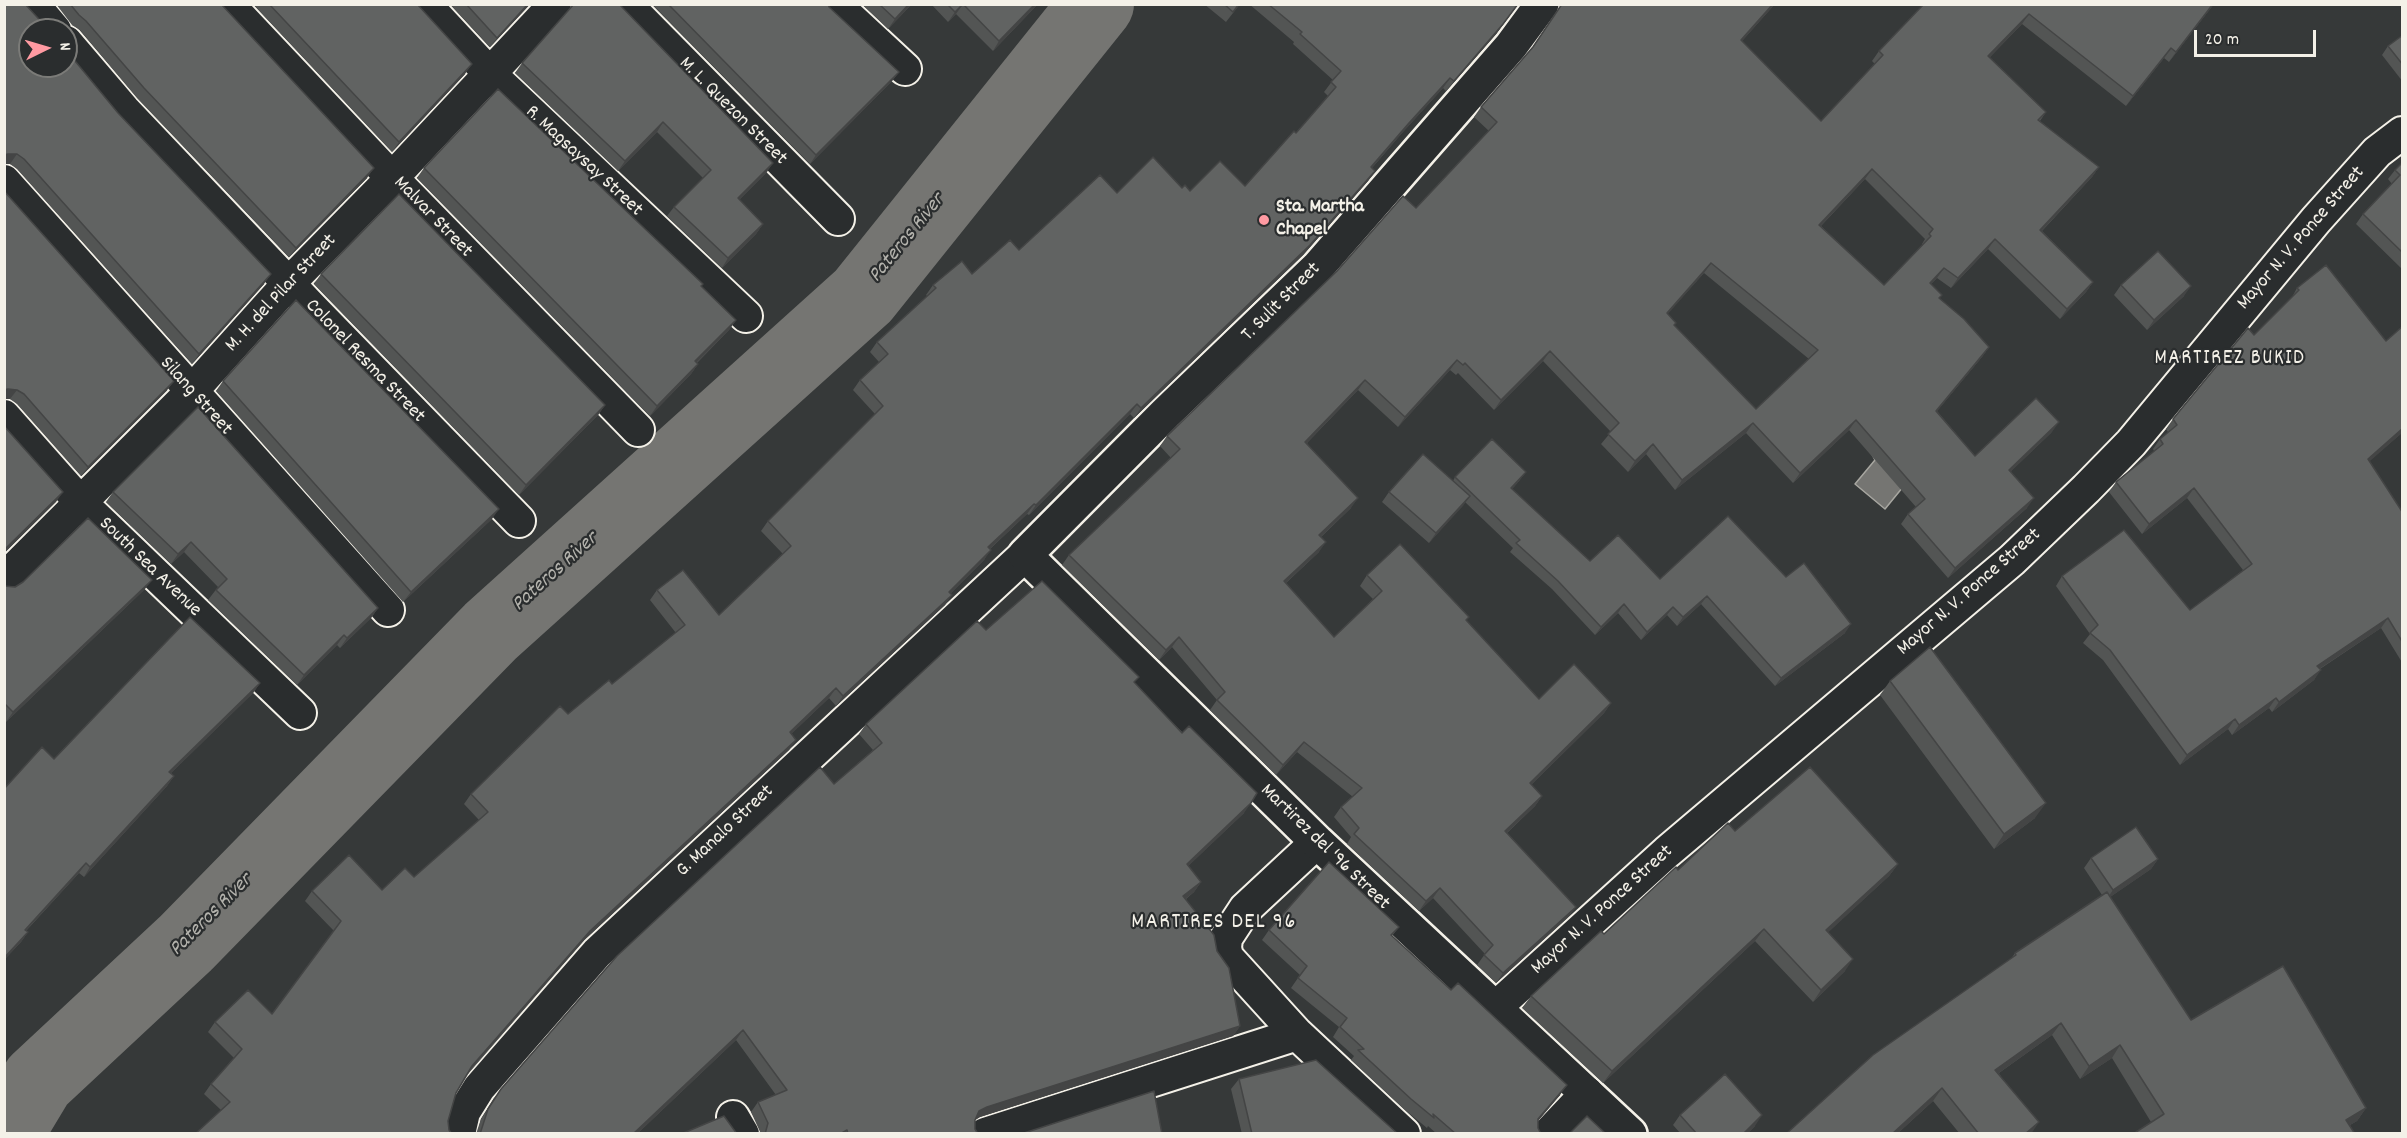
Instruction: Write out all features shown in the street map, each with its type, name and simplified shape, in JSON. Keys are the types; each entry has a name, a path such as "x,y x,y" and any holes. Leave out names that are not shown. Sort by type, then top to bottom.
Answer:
{"street":[{"path":"33,4 45,18"},
{"name":"Malvar Street","path":"228,4 392,178 638,429"},
{"name":"R. Magsaysay Street","path":"425,4 490,75 746,316"},
{"name":"M. H. del Pilar Street","path":"4,579 191,392 288,284 392,178 555,4"},
{"name":"M. L. Quezon Street","path":"626,4 838,219"},
{"path":"835,4 904,69"},
{"name":"T. Sulit Street","path":"1024,555 1166,413 1317,268 1511,45 1542,4"},
{"name":"Colonel Resma Street","path":"78,56 124,110 288,284 519,521"},
{"name":"Mayor N. V. Ponce Street","path":"1494,1009 1676,845 2012,560 2086,489 2131,443 2295,244 2354,177 2377,152 2403,133"},
{"name":"Silang Street","path":"4,181 388,610"},
{"name":"South Sea Avenue","path":"4,416 81,502 300,713"},
{"name":"Martirez del '96 Street","path":"1024,555 1317,842 1630,1134"},
{"name":"G. Manalo Street","path":"459,1134 464,1112 479,1088 597,953 1024,555"},
{"path":"1317,842 1245,909 1226,938 1227,957 1298,1034 1404,1134"},
{"path":"985,1134 1298,1034"},
{"path":"1548,1134 1587,1093"}],"shaded area":[{"path":"1868,447 1925,460 1885,509 1855,484 1875,460"}],"building":[{"path":"4,4 25,4 38,18 18,18 18,78 78,78 78,65 118,113 271,274 199,354 24,159 17,154 4,155"},
{"path":"70,4 221,4 374,168 296,248 144,88"},
{"path":"269,4 417,4 472,64 399,142"},
{"path":"466,4 528,4 497,38"},
{"path":"574,4 619,4 773,163 738,198 763,224 728,258 674,207 711,170 663,122 625,161 522,63"},
{"path":"668,4 828,4 899,72 816,155"},
{"path":"879,4 909,4 895,19"},
{"path":"947,4 963,4 955,12"},
{"path":"963,4 1035,4 999,41"},
{"path":"1224,4 1239,4 1233,12"},
{"path":"1268,4 1518,4 1454,81 1450,78 1371,167 1375,171 1310,245 1141,408 1137,404 1036,505 1034,504 988,547 991,550 949,592 952,595 843,696 836,688 790,732 796,740 590,931 472,1066 456,1093 448,1121 452,1134 195,1134 230,1102 211,1084 242,1049 215,1022 248,990 272,1014 341,921 312,891 349,855 382,890 405,868 414,877 488,812 471,794 560,706 568,714 609,680 612,684 685,625 657,590 683,570 719,615 791,546 768,521 883,406 860,380 888,354 877,342 936,288 933,285 962,261 972,274 1010,240 1019,250 1100,175 1117,193 1153,157 1182,188 1185,185 1190,191 1220,161 1245,186 1294,131 1296,133 1336,87 1331,82 1341,71 1300,34 1302,32"},
{"path":"1562,4 1773,4 1741,40 1821,121 1883,55 1879,51 1924,4 2213,4 2176,52 2171,48 2133,96 2029,14 1988,56 2046,112 2038,120 2099,167 2040,230 2093,282 2067,309 1995,239 1958,278 1944,268 1930,283 1942,295 1939,298 1964,319 1989,347 1936,411 1975,456 2036,398 2059,422 2009,470 2034,498 1955,568 1908,514 1925,499 1856,420 1800,473 1753,423 1682,480 1653,444 1635,461 1608,434 1619,423 1550,351 1501,400 1465,363 1463,365 1457,360 1405,417 1365,380 1305,442 1358,498 1319,535 1326,542 1284,581 1334,637 1382,591 1367,575 1400,544 1469,617 1466,620 1539,699 1574,664 1611,703 1530,783 1542,796 1505,831 1576,907 1503,973 1484,955 1493,945 1440,888 1426,901 1354,834 1359,828 1341,807 1362,788 1304,742 1283,765 1217,700 1225,692 1179,637 1166,650 1069,555 1180,449 1167,436 1337,271 1403,196 1416,208 1497,122 1481,107 1533,47","holes":["1872,169 1933,229 1929,234 1931,236 1884,285 1819,225","1711,263 1818,350 1756,409 1674,325 1676,323 1667,313"]},
{"path":"2403,35 2403,65 2388,46"},
{"path":"498,89 703,284 701,286 736,320 695,361 698,364 657,406 424,168"},
{"path":"2403,162 2403,253 2363,214 2400,175 2395,170"},
{"path":"4,191 174,381 88,467 24,394 17,390 4,390"},
{"path":"399,194 605,405 526,485 321,274"},
{"path":"2158,251 2191,286 2154,320 2121,285"},
{"path":"2326,265 2386,341 2403,326 2403,428 2368,459 2403,513 2403,643 2388,618 2317,666 2321,670 2279,702 2276,698 2239,725 2235,719 2187,755 2110,650 2090,633 2098,625 2062,576 2124,530 2190,610 2252,564 2194,488 2149,524 2116,482 2163,444 2160,439 2177,425 2173,419 2248,328 2254,335 2299,290 2297,288"},
{"path":"296,300 499,509 411,592 223,381"},
{"path":"198,407 378,608 347,638 344,635 304,675 216,590 227,579 191,542 178,554 113,492"},
{"path":"4,426 63,492 4,550"},
{"path":"1492,439 1526,472 1511,488 1590,561 1618,535 1660,579 1728,516 1786,577 1804,563 1851,624 1781,678 1707,596 1683,617 1673,607 1647,632 1624,604 1601,627 1558,581 1516,543 1520,540 1455,477"},
{"path":"1423,454 1470,496 1436,533 1389,492"},
{"path":"88,518 152,580 13,712 4,703 4,586 15,587 23,582"},
{"path":"1042,581 1139,677 1134,682 1182,733 1189,726 1257,793 1251,803 1187,864 1201,882 1183,896 1214,935 1217,951 1229,968 1240,1026 987,1107 979,1111 975,1120 975,1129 978,1134 848,1134 847,1130 840,1134 765,1134 768,1123 758,1102 787,1090 743,1030 633,1134 480,1134 488,1109 501,1089 617,956 820,767 834,784 882,743 866,724 977,621 986,630"},
{"path":"190,617 260,683 169,772 174,776 90,867 86,863 25,930 28,932 4,958 4,789 42,747 54,759"},
{"path":"1930,647 2046,803 2004,834 1890,681"},
{"path":"1810,767 1898,864 1826,930 1853,959 1821,990 1764,929 1612,1071 1531,996 1601,931 1604,934 1676,867 1678,870 1728,823 1735,831"},
{"path":"2136,827 2158,859 2113,890 2091,858"},
{"path":"1329,862 1399,927 1391,935 1451,990 1458,983 1567,1085 1538,1119 1541,1134 1456,1134 1411,1099 1358,1050 1364,1049 1340,1027 1347,1018 1298,978 1307,966 1269,930"},
{"path":"2107,892 2191,1020 2283,966 2366,1108 2346,1120 2355,1134 2137,1134 2136,1132 2164,1114 2120,1045 2089,1066 2061,1023 1995,1070 2039,1122 2025,1134 1979,1134 1942,1088 1892,1134 1786,1134 1873,1055 2016,955 2015,953"},
{"path":"1316,1060 1398,1134 1252,1134 1239,1079"},
{"path":"1725,1074 1762,1115 1743,1134 1697,1134 1680,1115"},
{"path":"1154,1091 1162,1134 1021,1134"},
{"path":"724,1116 737,1134 681,1134"},
{"path":"1587,1116 1606,1134 1569,1134"}],"waterway":[{"name":"Pateros River","path":"6,1134 38,1081 186,943 491,631 863,296 1097,4"}],"place":[{"name":"Sta. Martha Chapel","path":"1264,220"}],"district":[{"name":"MARTIREZ BUKID","path":"2230,360"},
{"name":"MARTIRES DEL 96","path":"1214,924"}]}
